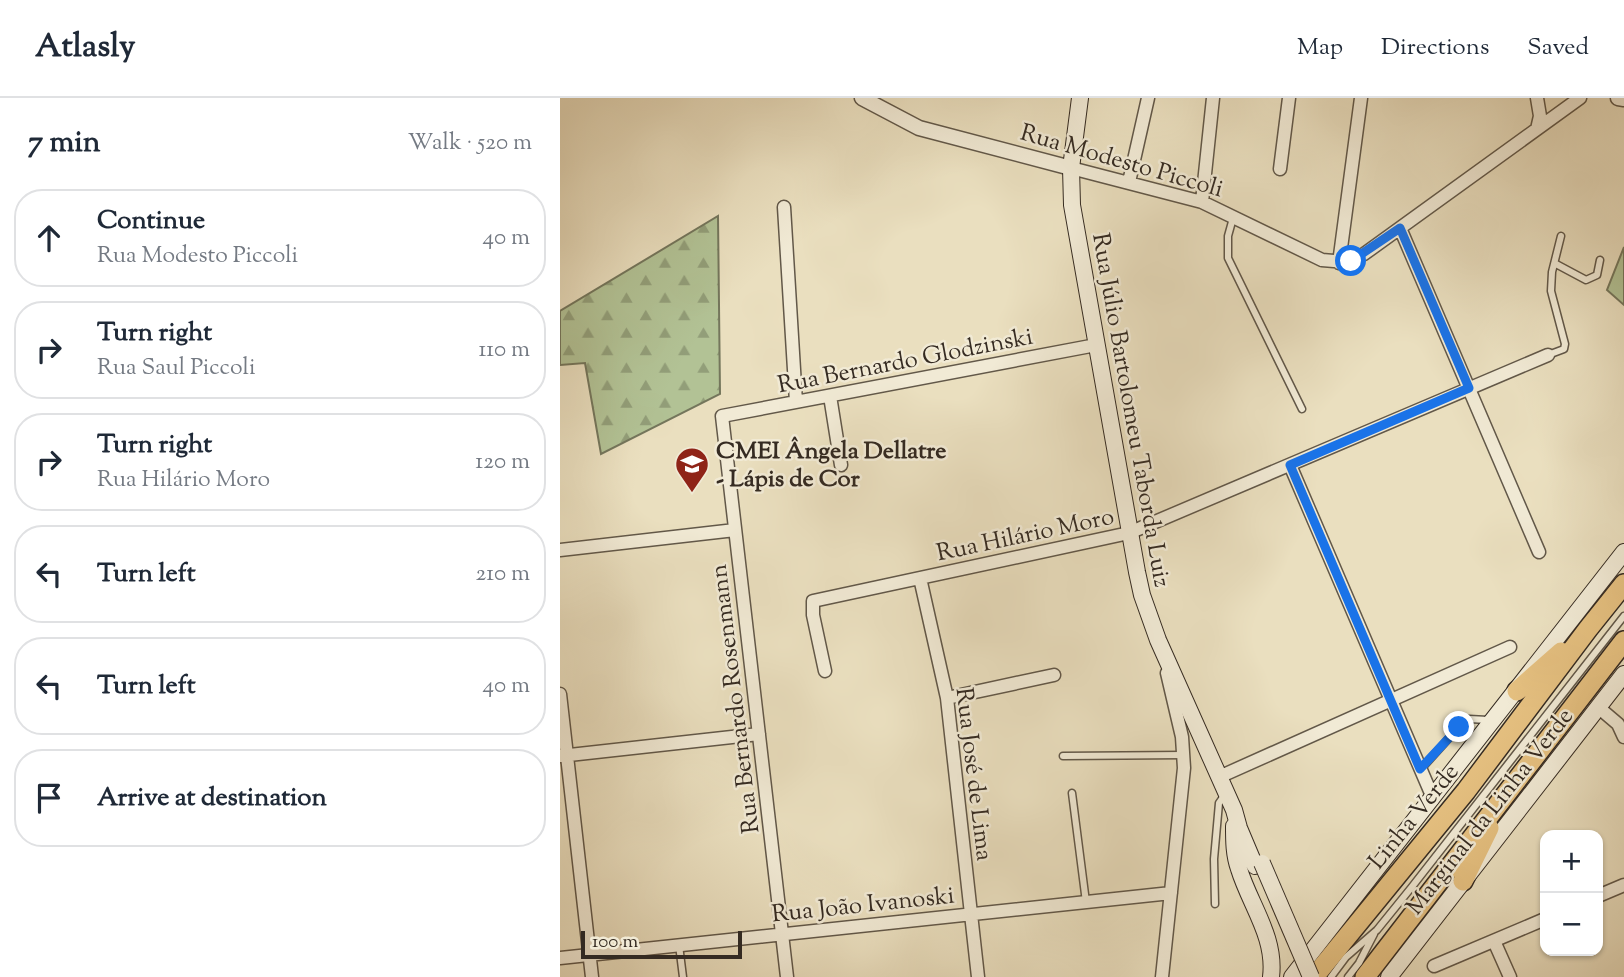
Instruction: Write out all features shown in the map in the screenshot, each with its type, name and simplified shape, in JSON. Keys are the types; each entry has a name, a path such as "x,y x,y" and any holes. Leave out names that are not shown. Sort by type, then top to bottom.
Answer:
{"highway":[{"name":"Linha Verde","path":"1313,977 1466,791 1624,584"},
{"path":"1517,691 1588,629"},
{"path":"1365,977 1624,641"},
{"path":"1568,714 1624,658"},
{"path":"1464,881 1505,793"}],"main road":[{"name":"Rua Júlio Bartolomeu Taborda Luiz","path":"1080,98 1071,168 1072,205 1142,595 1158,640 1234,810 1239,828 1313,977"},
{"path":"1292,977 1624,552"},
{"name":"Marginal da Linha Verde","path":"1391,976 1624,674"},
{"path":"1234,810 1235,857 1267,937 1271,954 1271,977"},
{"name":"Rua Júlio Bartolomeu Taborda Luiz","path":"1258,864 1303,977"}],"street":[{"name":"Rua Modesto Piccoli","path":"862,98 919,128 1202,202 1315,257 1339,263"},
{"path":"1129,182 1149,98"},
{"path":"1202,202 1213,98"},
{"path":"1280,169 1289,98"},
{"path":"1361,98 1339,263 1358,258 1580,98"},
{"path":"1537,98 1540,116 1537,129"},
{"path":"1618,98 1624,99"},
{"path":"784,208 796,402"},
{"path":"1400,228 1539,552"},
{"name":"Rua Bernardo Glodzinski","path":"722,416 1096,345"},
{"name":"Rua Hilário Moro","path":"825,671 813,615 814,601 1129,534 1548,355"},
{"path":"830,396 841,465"},
{"name":"Rua Bernardo Rosenmann","path":"722,416 787,977"},
{"path":"1290,465 1433,798"},
{"path":"560,550 735,530"},
{"name":"Rua José de Lima","path":"920,578 947,698 978,977"},
{"path":"1158,640 1179,723 1184,755 1162,977"},
{"path":"1223,785 1391,700 1510,647"},
{"path":"947,698 1054,675"},
{"path":"560,694 564,756 592,977"},
{"path":"1598,707 1618,724 1624,737"},
{"path":"564,756 759,734"},
{"path":"1603,894 1624,885"},
{"name":"Rua João Ivanoski","path":"560,958 1171,893"},
{"path":"1434,966 1540,921"},
{"path":"1494,941 1510,977"}],"lane":[{"path":"1234,216 1228,236 1228,258 1302,410"},
{"path":"1548,355 1564,349 1565,344 1551,291 1552,272 1561,236"},
{"path":"1556,264 1586,281 1597,275 1600,260"},
{"path":"1348,977 1377,930 1624,615"},
{"path":"1420,769 1469,719 1494,720"},
{"path":"1063,756 1184,755"},
{"path":"1215,904 1214,859 1223,785"},
{"path":"1072,793 1086,902"},
{"path":"1331,977 1346,957 1377,930"},
{"path":"679,945 683,977"}],"green space":[{"path":"718,216 720,394 601,454 585,363 560,365 560,311"},
{"path":"1624,247 1624,305 1607,290"}],"place":[{"name":"CMEI Ângela Dellatre - Lápis de Cor","path":"692,494"}],"route":[{"path":"1351,261 1400,228 1469,388 1290,465 1420,769 1459,727"}]}
